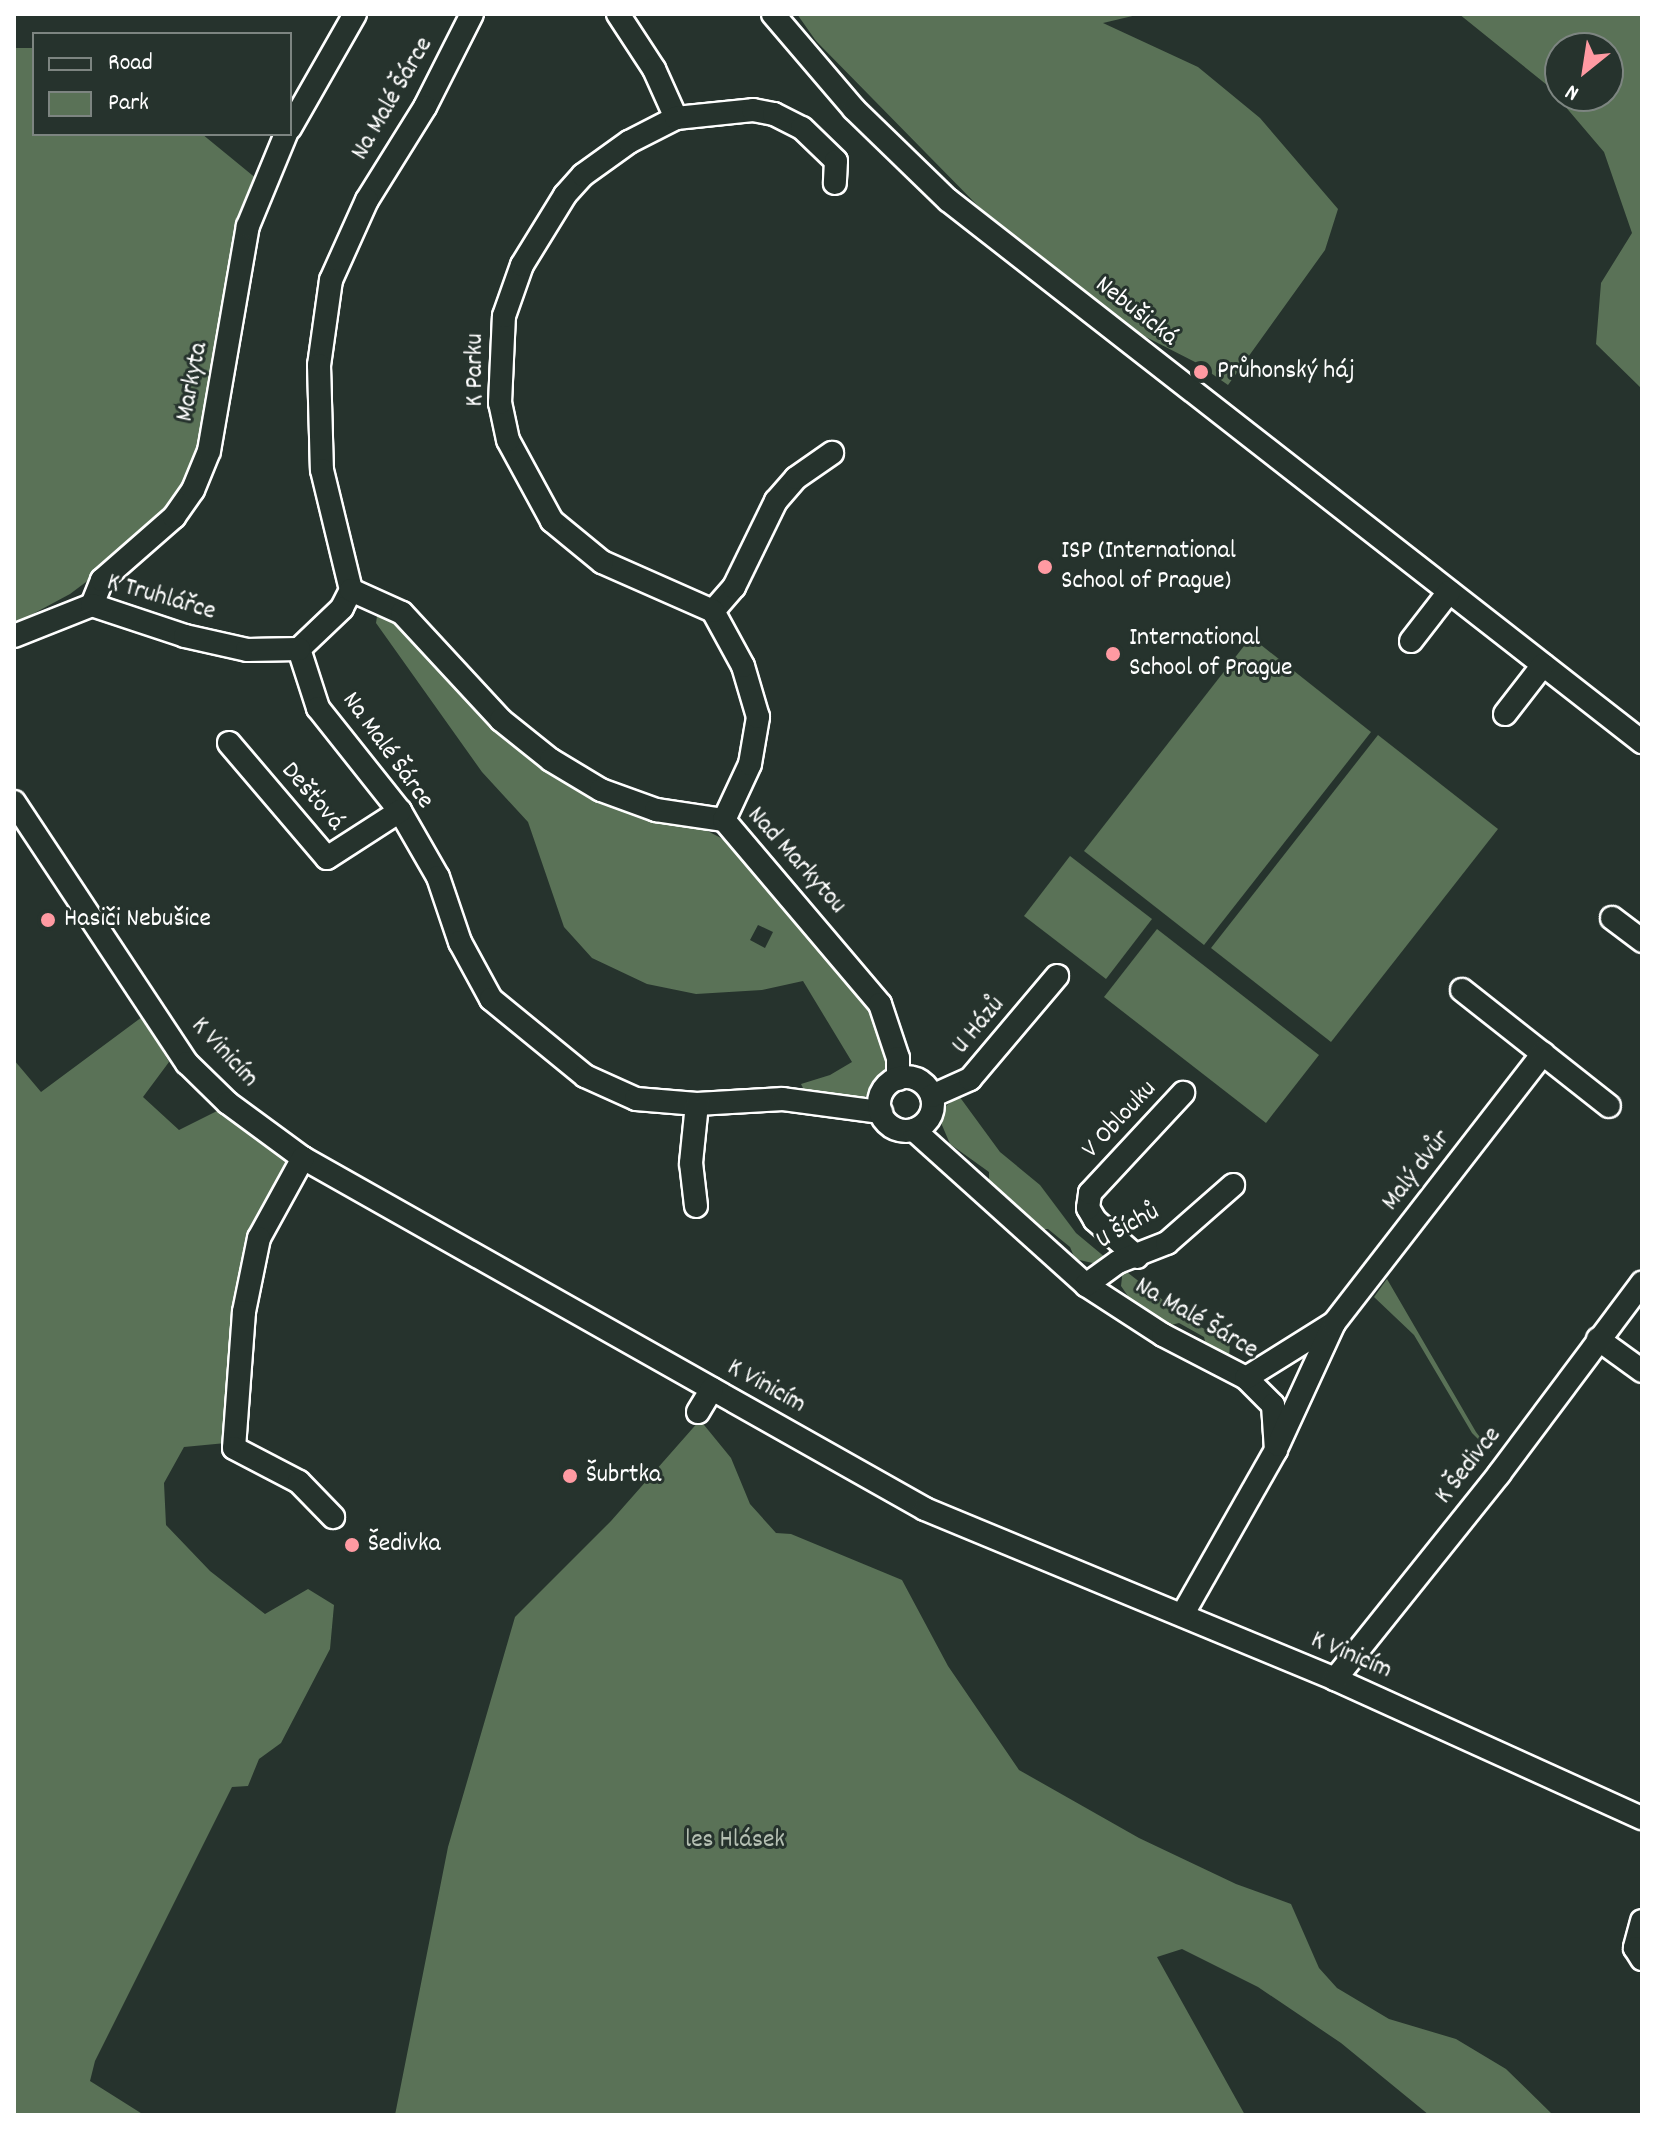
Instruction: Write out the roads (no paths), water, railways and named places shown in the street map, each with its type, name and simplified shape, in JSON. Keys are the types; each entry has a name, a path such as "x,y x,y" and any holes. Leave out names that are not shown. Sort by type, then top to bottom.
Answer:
{"street":[{"path":"292,124 355,14"},
{"name":"Na Malé Šárce","path":"351,590 322,470 319,365 331,280 367,200 425,107 472,14"},
{"path":"618,14 654,69 676,118"},
{"name":"Nebušická","path":"773,14 854,109 948,200 1642,742"},
{"name":"K Parku","path":"713,611 602,562 552,521 508,440 500,403 504,316 522,265 545,222 583,175 676,118 753,110 774,114 802,128 836,161 835,183"},
{"name":"Markyta","path":"92,605 102,580 174,517 193,490 209,451 248,226 285,136"},
{"path":"724,820 750,764 758,717 743,666 713,611 734,587 776,501 796,478 832,453"},
{"path":"299,649 342,608 351,590"},
{"name":"Nad Markytou","path":"351,590 402,613 501,720 551,760 601,790 656,810 724,820 880,1004 898,1058 898,1079"},
{"path":"1411,641 1449,592"},
{"name":"K Truhlářce","path":"14,636 92,605 222,644 299,649"},
{"name":"Na Malé Šárce","path":"299,649 318,708 400,811 438,877 460,942 491,999 585,1076 636,1099 697,1104 783,1099 881,1112 898,1130 914,1130 1086,1285 1163,1335 1246,1378 1273,1405 1276,1450"},
{"path":"1505,714 1543,665"},
{"name":"Dešťová","path":"229,743 327,858 400,811"},
{"name":"K Vinicím","path":"15,807 187,1063 228,1103 303,1158 925,1509 1335,1679 1642,1818"},
{"path":"1612,918 1642,941"},
{"name":"U Házů","path":"932,1096 970,1079 1057,976"},
{"path":"1462,990 1609,1106"},
{"name":"Malý dvůr","path":"1276,1450 1334,1323 1543,1054"},
{"path":"881,1112 881,1096 898,1079 922,1083 932,1096 928,1120 914,1130"},
{"name":"V Oblouku","path":"1137,1257 1095,1220 1088,1208 1090,1193 1183,1093"},
{"path":"696,1206 691,1163 697,1104"},
{"path":"303,1158 259,1238 243,1324 234,1448 299,1482 333,1517"},
{"name":"U Šíchů","path":"1086,1285 1118,1262 1167,1243 1233,1185"},
{"name":"K Šedivce","path":"1335,1679 1499,1474 1642,1283"},
{"name":"Malý dvůr","path":"1246,1378 1334,1323"},
{"path":"1598,1339 1642,1371"},
{"path":"698,1412 712,1389"},
{"path":"1183,1614 1276,1450"},
{"path":"1642,1921 1635,1948 1642,1959"}],"place":[{"name":"Průhonský háj","path":"1201,372"},
{"name":"ISP (International School of Prague)","path":"1045,567"},
{"name":"International School of Prague","path":"1113,654"},
{"name":"Hasiči Nebušice","path":"48,920"},
{"name":"Šubrtka","path":"570,1476"},
{"name":"Šedivka","path":"352,1545"}],"park label":[{"name":"les Hlásek","path":"735,1841"}]}
